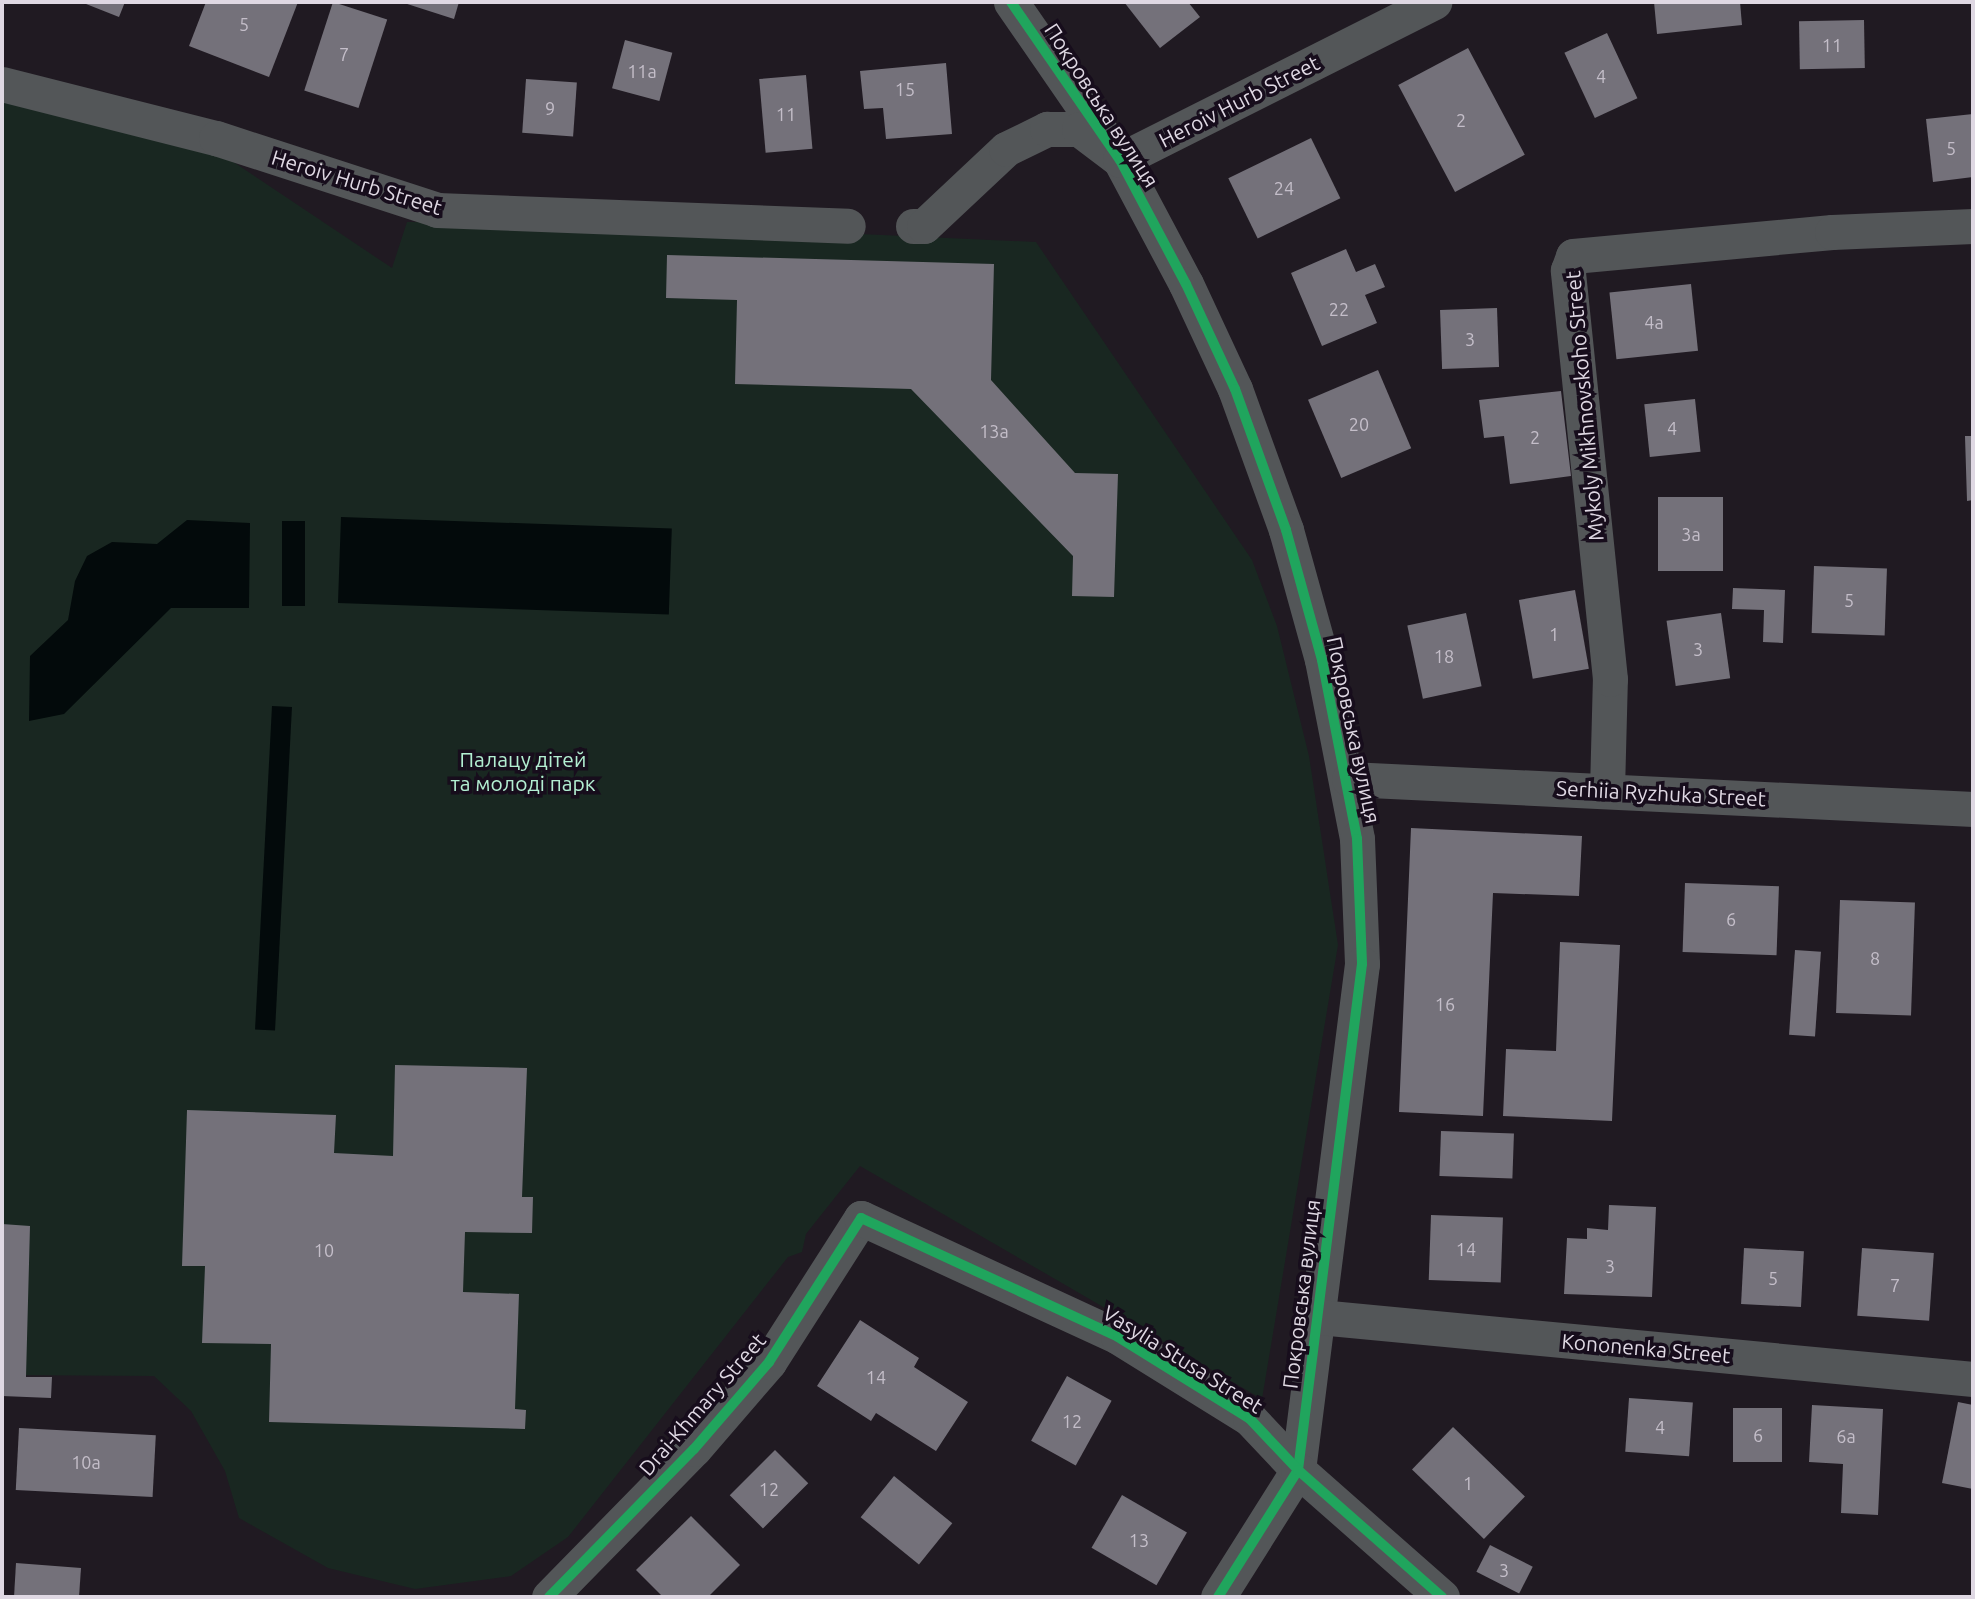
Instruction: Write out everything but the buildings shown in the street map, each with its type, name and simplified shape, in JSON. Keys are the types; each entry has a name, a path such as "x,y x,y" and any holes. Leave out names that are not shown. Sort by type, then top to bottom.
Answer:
{"street":[{"name":"Покровська вулиця","path":"1011,2 1120,160 1186,284 1239,402 1286,530 1349,779 1357,839 1362,964 1298,1470 1218,1597"},
{"name":"Heroiv Hurb Street","path":"1120,160 1434,2"},
{"name":"Heroiv Hurb Street","path":"2,84 216,138 437,210 848,226"},
{"path":"913,226 924,226 1006,149 1047,129 1079,129 1120,160"},
{"name":"Mykoly Mikhnovskoho Street","path":"1607,790 1611,680 1568,270 1573,256 1832,232 1973,226"},
{"name":"Serhiia Ryzhuka Street","path":"1349,779 1973,809"},
{"name":"Vasylia Stusa Street","path":"861,1217 1118,1338 1250,1419 1298,1470 1442,1597"},
{"name":"Drai-Khmary Street","path":"549,1597 694,1449 769,1362 861,1217"},
{"name":"Kononenka Street","path":"1319,1317 1973,1380"}],"green space":[{"name":"Палацу дітей та молоді парк","path":"2,101 220,153 392,268 407,222 619,223 1036,242 1252,560 1277,626 1309,756 1338,945 1262,1399 860,1166 806,1234 802,1252 788,1257 568,1537 511,1576 415,1589 328,1568 239,1518 225,1471 191,1411 154,1376 2,1375"}],"shaded area":[{"path":"341,517 672,529 669,614 338,603"},
{"path":"187,520 250,523 249,608 171,608 64,714 29,721 30,656 68,620 75,581 87,556 112,542 157,544"},
{"path":"282,521 305,521 305,606 282,606"},
{"path":"272,706 292,707 275,1031 255,1030"}],"cycle path":[{"path":"1011,2 1120,160 1186,284 1235,389 1286,530 1322,660 1357,839 1362,964 1298,1470 1218,1597"},
{"path":"549,1597 694,1449 769,1362 861,1218 1118,1337 1250,1419 1298,1470 1442,1597"}]}
